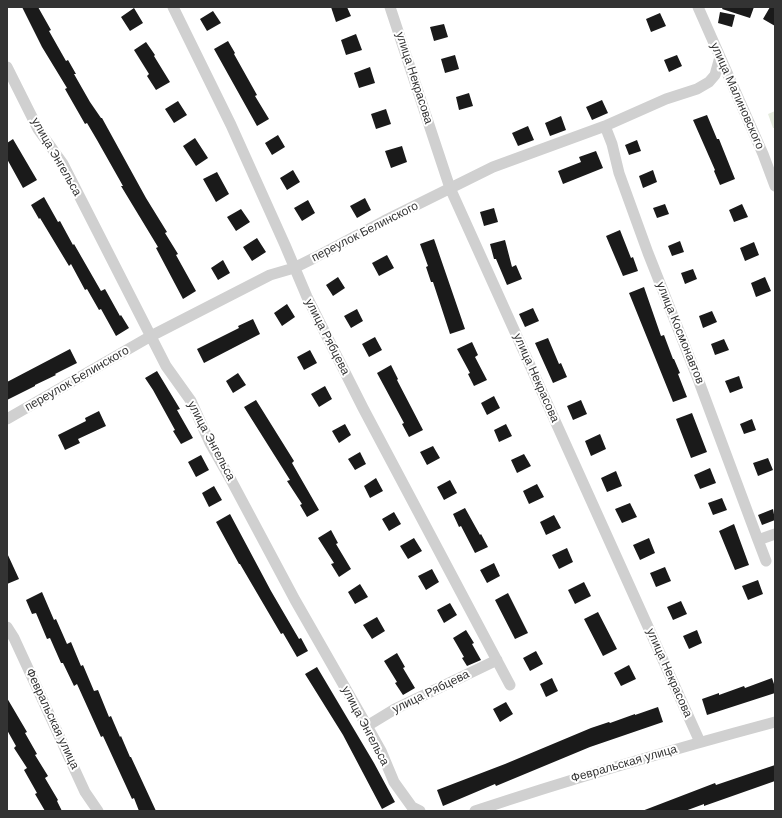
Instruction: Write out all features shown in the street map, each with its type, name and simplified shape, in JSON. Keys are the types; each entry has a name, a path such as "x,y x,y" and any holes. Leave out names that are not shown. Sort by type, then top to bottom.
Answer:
{"street":[{"name":"улица Рябцева","path":"173,7 232,125 307,298 363,408 510,685"},
{"name":"улица Некрасова","path":"390,7 450,188 700,742"},
{"name":"улица Малиновского","path":"698,7 763,154 775,186"},
{"name":"переулок Белинского","path":"7,419 151,336 270,275 294,268 493,167 605,126 666,99 697,89 709,82 715,75 720,57"},
{"name":"улица Энгельса","path":"7,67 38,129 63,164 166,366 191,401 210,443 295,600 381,751 394,782 412,807 420,811"},
{"name":"улица Космонавтов","path":"605,126 612,144 619,173 648,253 698,379 766,561"},
{"path":"758,540 775,534"},
{"name":"Февральская улица","path":"7,627 14,638 85,792 98,811"},
{"name":"улица Рябцева","path":"367,726 395,709 497,660"},
{"name":"Февральская улица","path":"475,811 544,788 700,742 775,722"}],"shaded area":[{"path":"775,111 775,128 773,128 768,114"}],"building":[{"path":"22,7 38,7 51,30 49,31 66,61 68,60 90,102 102,118 146,198 167,232 165,233 178,254 176,255 196,291 183,299 156,248 158,247 121,186 123,186 87,123 85,124 65,89 67,88 42,47"},
{"path":"331,7 347,7 351,16 336,22"},
{"path":"723,7 754,7 750,18 722,9"},
{"path":"770,7 775,7 775,26 763,19"},
{"path":"134,8 143,23 130,31 121,17"},
{"path":"213,11 221,23 207,31 200,19"},
{"path":"720,12 735,15 732,27 718,23"},
{"path":"660,13 666,26 651,32 646,19"},
{"path":"444,24 448,37 434,41 430,27"},
{"path":"356,34 362,50 346,55 341,40"},
{"path":"228,41 257,95 255,96 269,119 257,126 214,49"},
{"path":"146,42 170,82 156,90 147,76 149,74 134,50"},
{"path":"455,55 459,69 445,73 441,59"},
{"path":"677,55 682,66 669,72 664,60"},
{"path":"370,67 375,83 359,88 354,73"},
{"path":"469,93 473,106 459,110 456,97"},
{"path":"602,100 608,113 592,120 586,107"},
{"path":"178,101 187,115 174,123 165,109"},
{"path":"386,109 391,124 376,129 371,114"},
{"path":"707,115 717,139 719,139 735,179 720,185 693,120"},
{"path":"561,116 566,130 550,136 545,123"},
{"path":"528,126 534,140 518,146 512,133"},
{"path":"278,135 285,147 272,155 265,143"},
{"path":"195,138 208,158 196,166 183,146"},
{"path":"13,139 37,180 23,188 7,159 7,143"},
{"path":"637,140 641,151 629,155 625,145"},
{"path":"402,146 407,162 391,168 385,151"},
{"path":"596,151 603,168 563,184 558,171 581,162 579,157"},
{"path":"293,170 300,182 287,190 280,178"},
{"path":"653,170 657,182 643,188 639,176"},
{"path":"217,172 229,194 216,202 203,179"},
{"path":"44,197 58,222 60,221 73,245 74,244 101,291 105,289 120,316 121,315 129,328 116,336 101,309 99,310 87,289 85,290 71,264 69,266 31,205"},
{"path":"365,198 371,210 357,218 350,206"},
{"path":"308,200 315,213 302,221 294,208"},
{"path":"665,204 669,214 657,218 653,208"},
{"path":"742,204 748,217 734,222 729,210"},
{"path":"494,208 498,222 484,226 480,212"},
{"path":"241,209 250,222 236,231 227,217"},
{"path":"620,230 638,271 623,276 606,236"},
{"path":"257,238 266,252 252,261 243,247"},
{"path":"434,239 465,329 450,334 433,282 431,282 426,267 428,266 420,244"},
{"path":"505,240 512,267 516,265 522,279 507,285 496,259 494,259 490,244"},
{"path":"680,241 684,252 672,256 668,246"},
{"path":"754,242 759,255 745,261 740,248"},
{"path":"387,255 394,268 379,276 372,263"},
{"path":"223,260 230,273 218,280 211,268"},
{"path":"693,269 697,279 685,284 681,273"},
{"path":"338,277 345,288 333,296 326,285"},
{"path":"765,277 771,291 756,297 751,283"},
{"path":"644,287 661,336 664,335 680,373 678,374 687,397 673,402 629,293"},
{"path":"287,304 295,317 282,326 274,313"},
{"path":"533,308 539,321 525,327 519,314"},
{"path":"357,309 363,321 351,328 344,316"},
{"path":"712,311 717,322 703,328 699,316"},
{"path":"253,319 260,334 204,363 197,349 239,328 238,326"},
{"path":"375,337 382,350 369,357 362,344"},
{"path":"548,338 559,364 561,363 567,377 553,383 535,343"},
{"path":"724,339 729,350 715,355 711,344"},
{"path":"472,342 478,355 475,357 487,380 474,386 468,374 470,373 457,349"},
{"path":"70,349 77,363 7,400 7,382"},
{"path":"310,350 317,363 304,370 297,357"},
{"path":"391,365 398,379 397,380 423,430 409,437 402,424 404,423 377,373"},
{"path":"157,371 180,409 177,410 193,438 181,444 173,431 175,430 145,378"},
{"path":"238,373 246,385 233,393 226,381"},
{"path":"739,376 743,388 730,393 725,381"},
{"path":"325,386 332,399 319,407 311,394"},
{"path":"494,396 500,408 487,415 481,403"},
{"path":"256,400 294,461 292,463 319,510 307,517 300,505 302,504 287,481 290,480 244,407"},
{"path":"581,400 587,414 573,420 567,406"},
{"path":"99,411 106,426 78,439 80,443 65,450 58,435 86,421 85,418"},
{"path":"692,413 707,452 691,458 676,419"},
{"path":"752,419 756,430 744,434 740,424"},
{"path":"345,424 351,435 339,443 332,431"},
{"path":"506,424 512,436 499,442 494,430"},
{"path":"600,434 606,449 591,456 585,441"},
{"path":"433,446 440,458 427,465 420,452"},
{"path":"360,452 366,464 355,470 348,459"},
{"path":"524,454 531,466 517,473 511,460"},
{"path":"201,455 209,470 196,477 188,462"},
{"path":"768,458 773,470 758,476 753,463"},
{"path":"710,468 716,483 700,489 694,475"},
{"path":"616,471 622,486 607,492 601,478"},
{"path":"376,478 383,491 370,498 364,486"},
{"path":"450,480 457,493 444,500 437,487"},
{"path":"537,484 544,497 529,504 523,491"},
{"path":"214,486 222,500 209,507 202,493"},
{"path":"722,498 727,510 713,515 708,503"},
{"path":"630,503 637,517 622,523 615,509"},
{"path":"465,508 488,547 475,553 453,514"},
{"path":"773,509 775,520 762,525 758,515"},
{"path":"394,512 401,524 389,531 382,519"},
{"path":"230,514 271,591 299,639 301,638 308,651 297,657 283,633 281,634 239,564 216,522"},
{"path":"554,515 561,528 546,535 540,522"},
{"path":"734,524 749,565 735,570 719,531"},
{"path":"331,530 338,543 336,544 351,569 339,577 331,564 334,563 318,538"},
{"path":"414,538 422,551 408,559 400,546"},
{"path":"649,538 655,553 640,560 633,545"},
{"path":"567,548 573,562 559,569 552,555"},
{"path":"7,553 19,579 7,584"},
{"path":"494,563 500,576 487,583 480,570"},
{"path":"665,567 671,581 656,587 650,573"},
{"path":"432,569 439,582 426,590 418,576"},
{"path":"758,580 763,594 748,600 742,586"},
{"path":"584,582 591,596 575,604 568,590"},
{"path":"360,584 368,597 355,604 348,592"},
{"path":"42,592 54,620 56,619 67,644 71,642 94,691 98,690 109,717 111,716 156,811 139,811 103,736 101,737 77,684 74,686 63,663 61,663 50,638 47,639 36,613 32,614 26,600"},
{"path":"508,593 528,633 515,639 495,600"},
{"path":"681,601 687,614 673,620 667,607"},
{"path":"450,603 457,615 444,623 437,610"},
{"path":"598,612 617,649 603,656 584,619"},
{"path":"377,617 385,631 372,639 363,625"},
{"path":"466,630 474,643 472,644 481,660 467,666 462,658 464,657 453,638"},
{"path":"697,630 702,643 689,649 683,636"},
{"path":"536,651 543,664 530,671 523,658"},
{"path":"397,653 405,667 403,668 415,688 403,695 384,661"},
{"path":"629,665 636,679 621,686 614,673"},
{"path":"317,667 374,763 395,802 382,809 343,735 305,674"},
{"path":"552,678 558,691 546,697 540,684"},
{"path":"772,678 775,693 707,715 702,699 719,693 719,695 744,686 745,688"},
{"path":"7,698 27,732 25,733 37,754 35,755 48,776 45,778 58,800 57,801 62,811 45,811 35,794 37,793 24,770 27,768 14,748 16,746 7,730"},
{"path":"506,702 513,714 500,722 493,709"},
{"path":"658,707 663,722 590,747 443,806 437,790 505,764 591,728"},
{"path":"775,765 775,781 704,806 704,804 685,811 642,811 715,783 716,785"}]}
